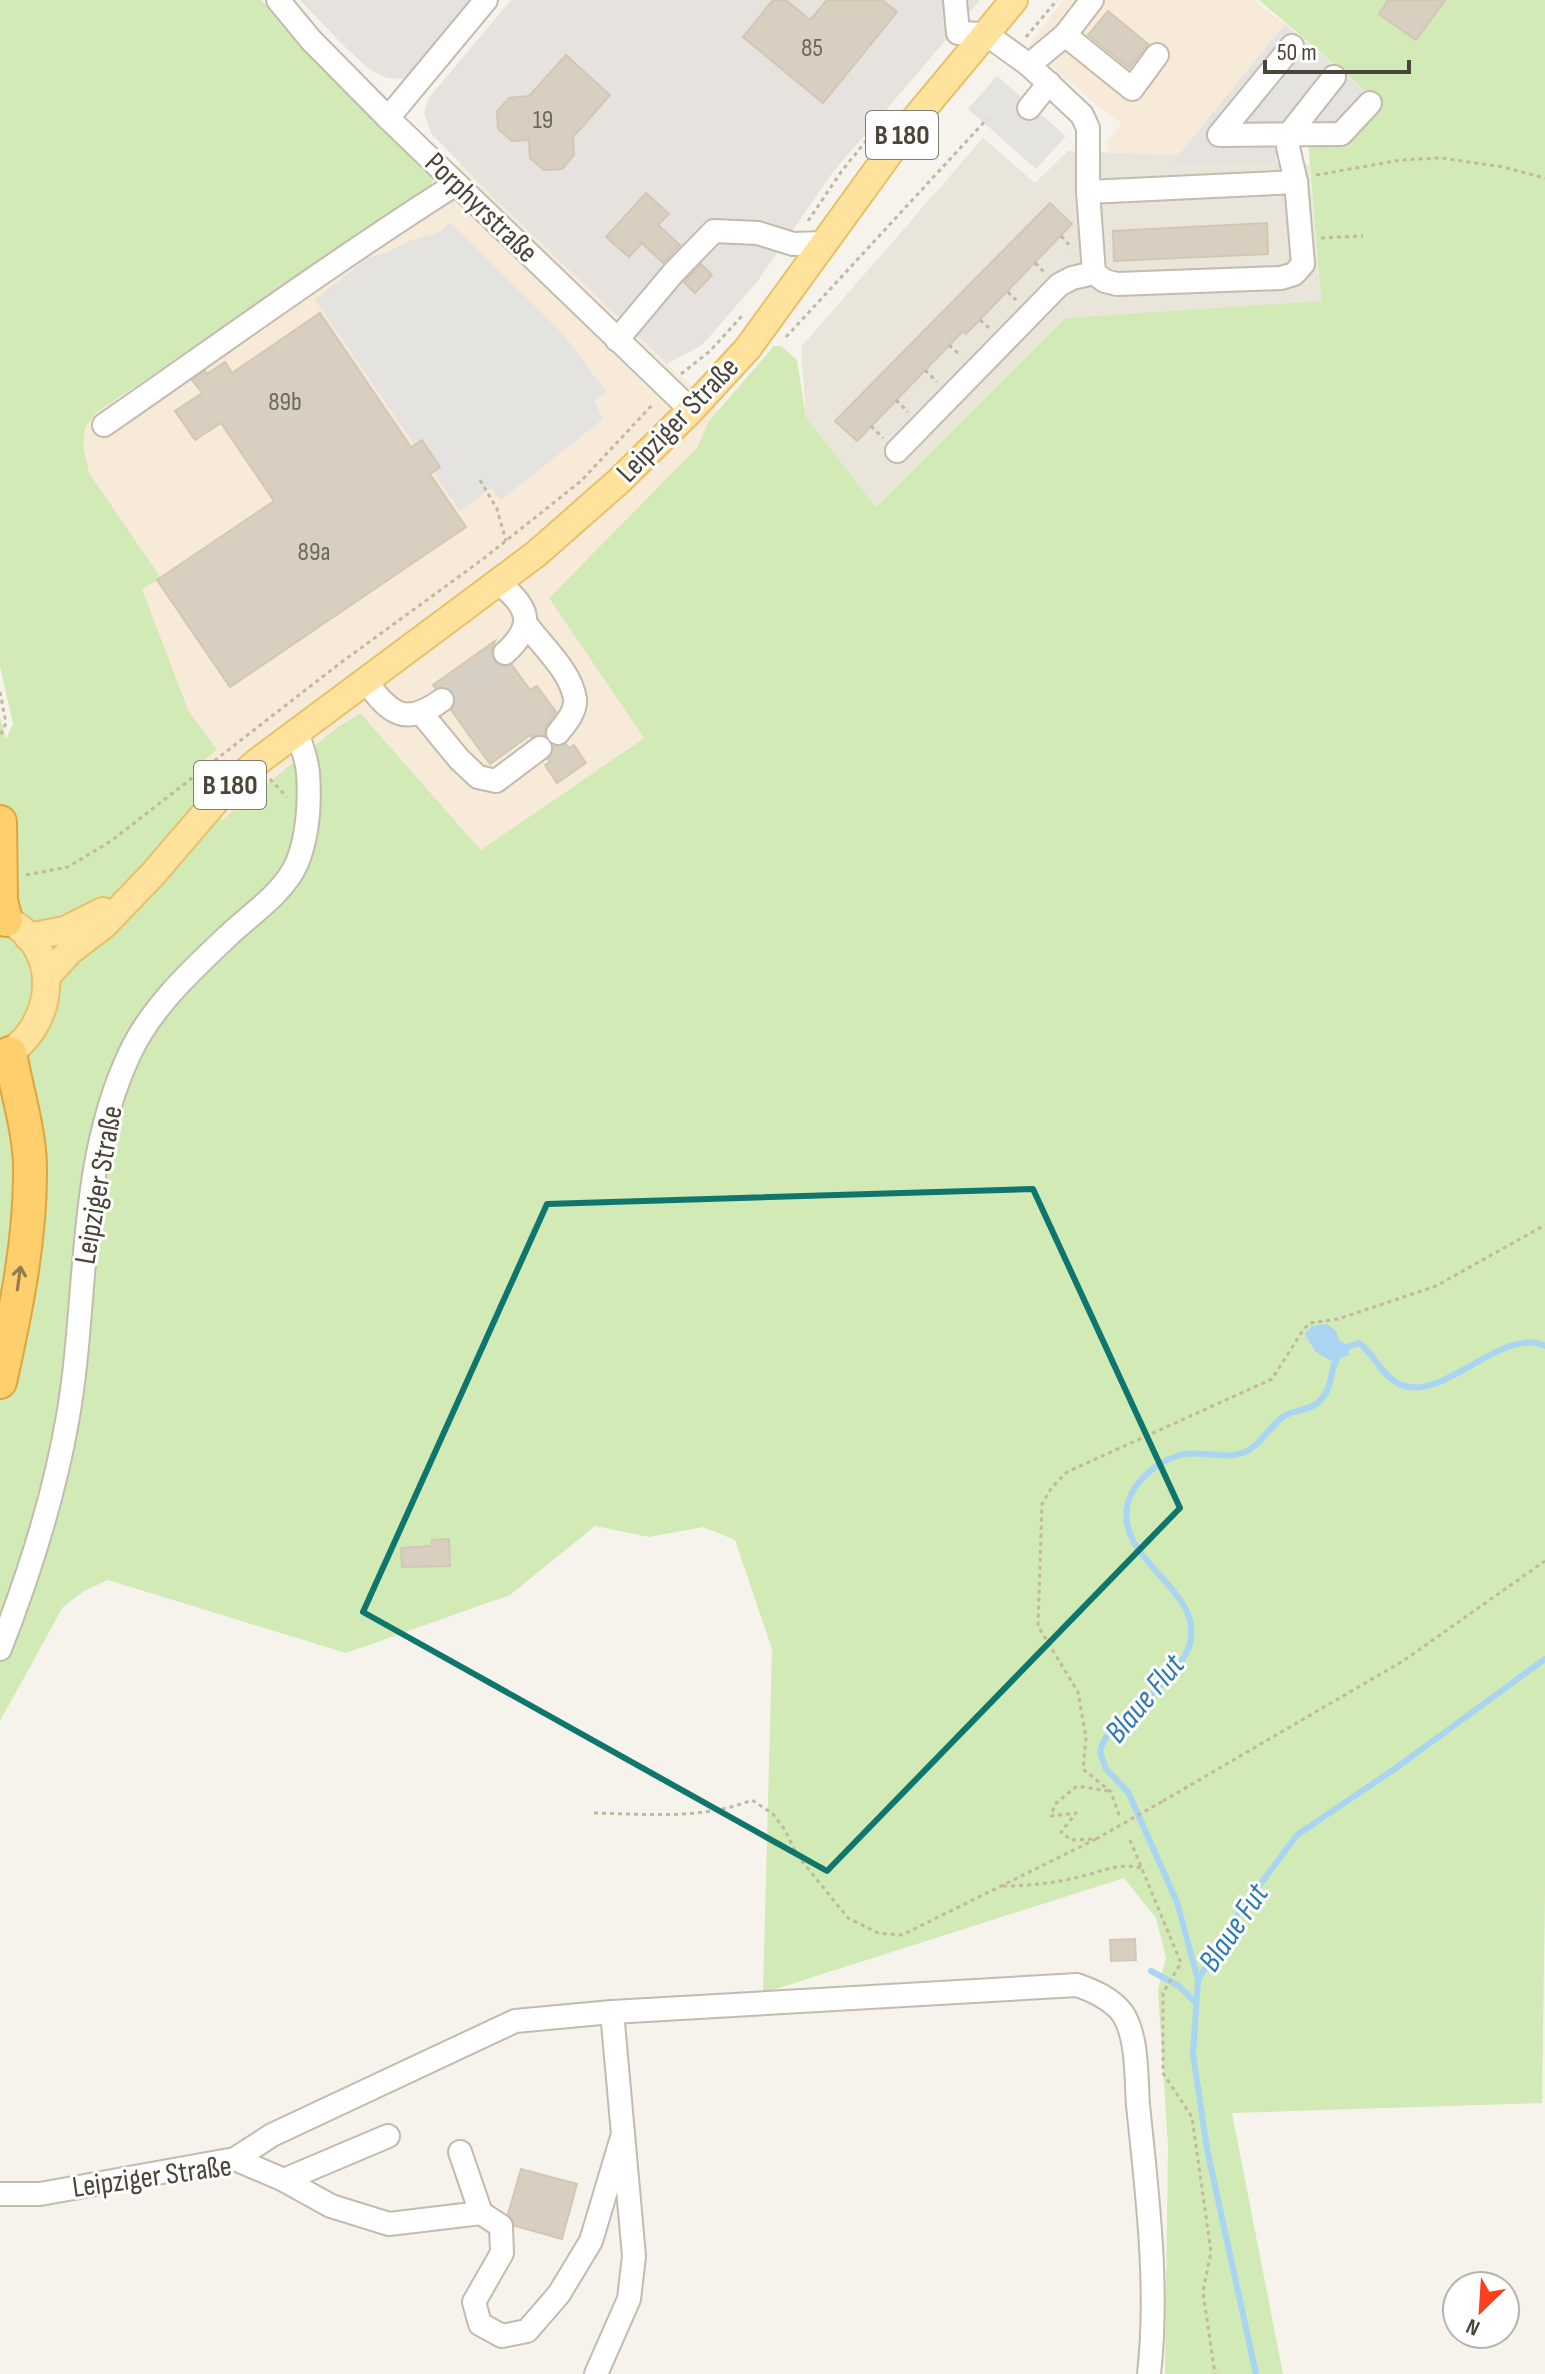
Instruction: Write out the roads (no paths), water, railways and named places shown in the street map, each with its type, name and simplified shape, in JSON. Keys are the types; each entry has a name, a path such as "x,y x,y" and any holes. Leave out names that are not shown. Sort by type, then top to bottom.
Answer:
{"highway":[{"path":"0,822 1,901 11,925"},
{"path":"0,1382 15,1310 31,1173 25,1129 5,1055"}],"main road":[{"name":"Leipziger Straße","path":"46,977 70,951 104,925 153,874 225,790 297,732 499,583 608,491 691,410 748,348 909,126 1014,0"},
{"name":"Leipziger Straße","path":"11,925 65,930 127,899"},
{"path":"5,1055 24,1042 43,1012 47,994 46,977 36,949 11,925"}],"street":[{"name":"Porphyrstraße","path":"278,0 311,40 388,118 691,410"},
{"path":"388,118 486,0"},
{"path":"955,0 958,33 986,34 1022,59 1082,115 1088,128 1088,192 1094,273"},
{"path":"1022,59 1065,35 1092,0"},
{"path":"1065,35 1132,89 1157,55"},
{"path":"1292,46 1219,135 1341,134 1370,103"},
{"path":"897,451 1059,285 1072,278 1094,273 1105,281 1117,284 1281,278 1294,274 1303,264 1289,134 1334,77"},
{"path":"1029,108 1049,83"},
{"path":"1088,192 1296,182"},
{"path":"104,425 329,271 365,242 456,184"},
{"path":"617,340 674,272 714,231 758,233 793,244 825,243"},
{"path":"499,583 519,599 526,624 564,672 575,700 571,716 558,733"},
{"path":"505,653 519,640 526,624"},
{"path":"366,682 386,707 403,714 422,714 442,700"},
{"path":"422,714 478,777 496,781 540,748"},
{"name":"Leipziger Straße","path":"0,1649 41,1535 67,1421 94,1183 103,1128 116,1087 139,1038 175,989 260,909 284,883 296,864 303,843 308,770 297,732"},
{"path":"235,2159 272,2135 515,2021 612,2012 1077,1985 1107,1999 1122,2013 1133,2050 1146,2183 1152,2311 1149,2374"},
{"path":"596,2374 629,2299 634,2256 612,2012"},
{"path":"460,2152 481,2213 501,2226 502,2253 474,2302 480,2324 502,2336 527,2331 559,2294 591,2241 623,2134"},
{"path":"284,2180 388,2136"},
{"name":"Leipziger Straße","path":"0,2194 40,2194 235,2159 284,2180 331,2206 389,2224 481,2213"}],"water":[{"path":"1327,1324 1336,1331 1339,1340 1349,1346 1349,1355 1331,1361 1315,1351 1305,1334 1312,1326"}],"waterway":[{"name":"Blaue Flut","path":"1198,1980 1177,1902 1128,1792 1106,1769 1100,1752 1110,1732 1159,1687 1181,1662 1189,1647 1191,1627 1185,1608 1134,1542 1127,1524 1131,1494 1150,1471 1176,1456 1192,1453 1230,1455 1251,1449 1286,1415 1319,1401 1328,1389 1335,1363 1344,1348 1359,1343 1391,1379 1414,1387 1433,1384 1452,1376 1509,1346 1528,1343 1545,1346"},
{"name":"Blaue Fut","path":"1256,2374 1207,2149 1193,2054 1198,1980 1235,1918 1297,1835 1396,1768 1545,1659"},
{"path":"1151,1971 1179,1986 1196,2003"}],"tunnel":[{"path":"442,700 505,653"}]}
